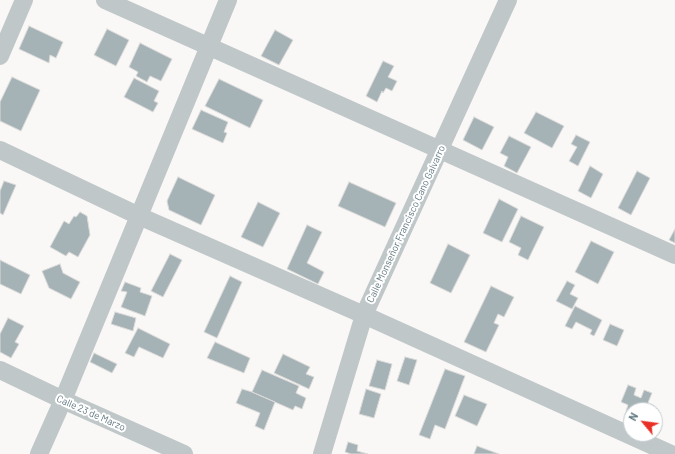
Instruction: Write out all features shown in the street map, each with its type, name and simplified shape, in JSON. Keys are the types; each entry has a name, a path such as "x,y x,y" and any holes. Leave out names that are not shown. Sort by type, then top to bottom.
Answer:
{"street":[{"path":"0,56 24,0"},
{"path":"105,0 675,255"},
{"path":"39,454 228,0"},
{"name":"Calle Monseñor Francisco Cano Galvarro","path":"322,454 364,316 508,0"},
{"path":"0,150 139,216 671,454"},
{"name":"Calle 23 de Marzo","path":"0,370 62,400 184,454"}],"building":[{"path":"29,26 63,42 56,58 50,55 49,63 19,49"},
{"path":"107,29 129,40 116,66 94,55"},
{"path":"275,30 293,40 279,65 261,56"},
{"path":"140,43 172,59 161,81 150,76 147,82 136,76 138,72 129,67"},
{"path":"383,61 394,66 388,77 397,81 392,91 386,88 383,93 382,91 377,102 366,96"},
{"path":"12,77 40,90 21,131 0,121 0,102"},
{"path":"134,78 159,91 154,101 158,103 153,112 124,97"},
{"path":"219,79 263,100 250,128 205,106"},
{"path":"201,110 228,122 224,132 227,133 223,143 192,129"},
{"path":"536,112 564,126 552,148 524,133"},
{"path":"474,117 494,127 482,150 463,140"},
{"path":"576,135 590,142 578,166 569,161 577,147 571,144"},
{"path":"509,136 531,147 517,173 504,166 508,157 500,153"},
{"path":"590,166 603,174 591,198 578,191"},
{"path":"637,171 650,178 631,215 618,208"},
{"path":"178,177 215,195 201,225 169,210 167,201"},
{"path":"4,181 16,185 3,215 0,213 0,191"},
{"path":"349,182 396,203 385,227 338,206"},
{"path":"499,199 518,209 502,242 483,233"},
{"path":"258,202 280,213 263,247 241,237"},
{"path":"80,212 87,216 90,235 78,257 69,252 66,256 50,247 64,221 69,224 74,216 76,217"},
{"path":"521,216 544,227 528,260 518,255 521,248 509,242"},
{"path":"307,225 322,232 307,263 324,272 318,284 287,269"},
{"path":"675,229 675,243 669,240"},
{"path":"591,241 614,252 598,284 575,272"},
{"path":"448,244 470,255 451,293 430,283"},
{"path":"170,254 182,260 163,297 151,291"},
{"path":"0,260 30,275 21,294 0,284"},
{"path":"60,264 63,273 80,282 71,299 49,288 42,271"},
{"path":"230,276 242,282 217,338 204,332"},
{"path":"567,281 575,285 570,294 578,298 572,309 556,301"},
{"path":"125,282 141,288 140,292 152,296 145,316 121,307 127,292 121,291"},
{"path":"491,286 514,297 504,317 498,314 494,323 499,325 486,352 464,342"},
{"path":"575,306 602,320 594,336 590,334 592,330 576,322 572,329 565,326"},
{"path":"115,312 136,318 133,331 111,324"},
{"path":"8,318 24,326 15,342 19,344 11,358 0,352 0,334"},
{"path":"610,324 624,330 617,346 603,340"},
{"path":"138,328 170,344 163,358 139,347 134,357 125,353"},
{"path":"215,342 250,358 244,373 207,358"},
{"path":"94,353 117,364 112,373 90,362"},
{"path":"283,354 310,367 306,374 314,377 309,389 274,373"},
{"path":"405,357 417,360 409,385 397,381"},
{"path":"377,360 392,364 385,390 369,386"},
{"path":"445,369 465,376 445,429 435,425 430,439 419,435"},
{"path":"262,370 299,386 296,393 306,398 302,409 295,406 293,410 252,392"},
{"path":"628,385 636,388 634,395 641,398 644,390 652,393 648,402 621,402"},
{"path":"242,389 275,402 264,430 255,426 260,413 236,403"},
{"path":"366,389 381,394 374,418 359,414"},
{"path":"464,395 487,404 477,426 455,416"},
{"path":"348,442 358,445 357,451 368,454 351,454 345,452"},
{"path":"477,446 499,454 474,454"}]}
